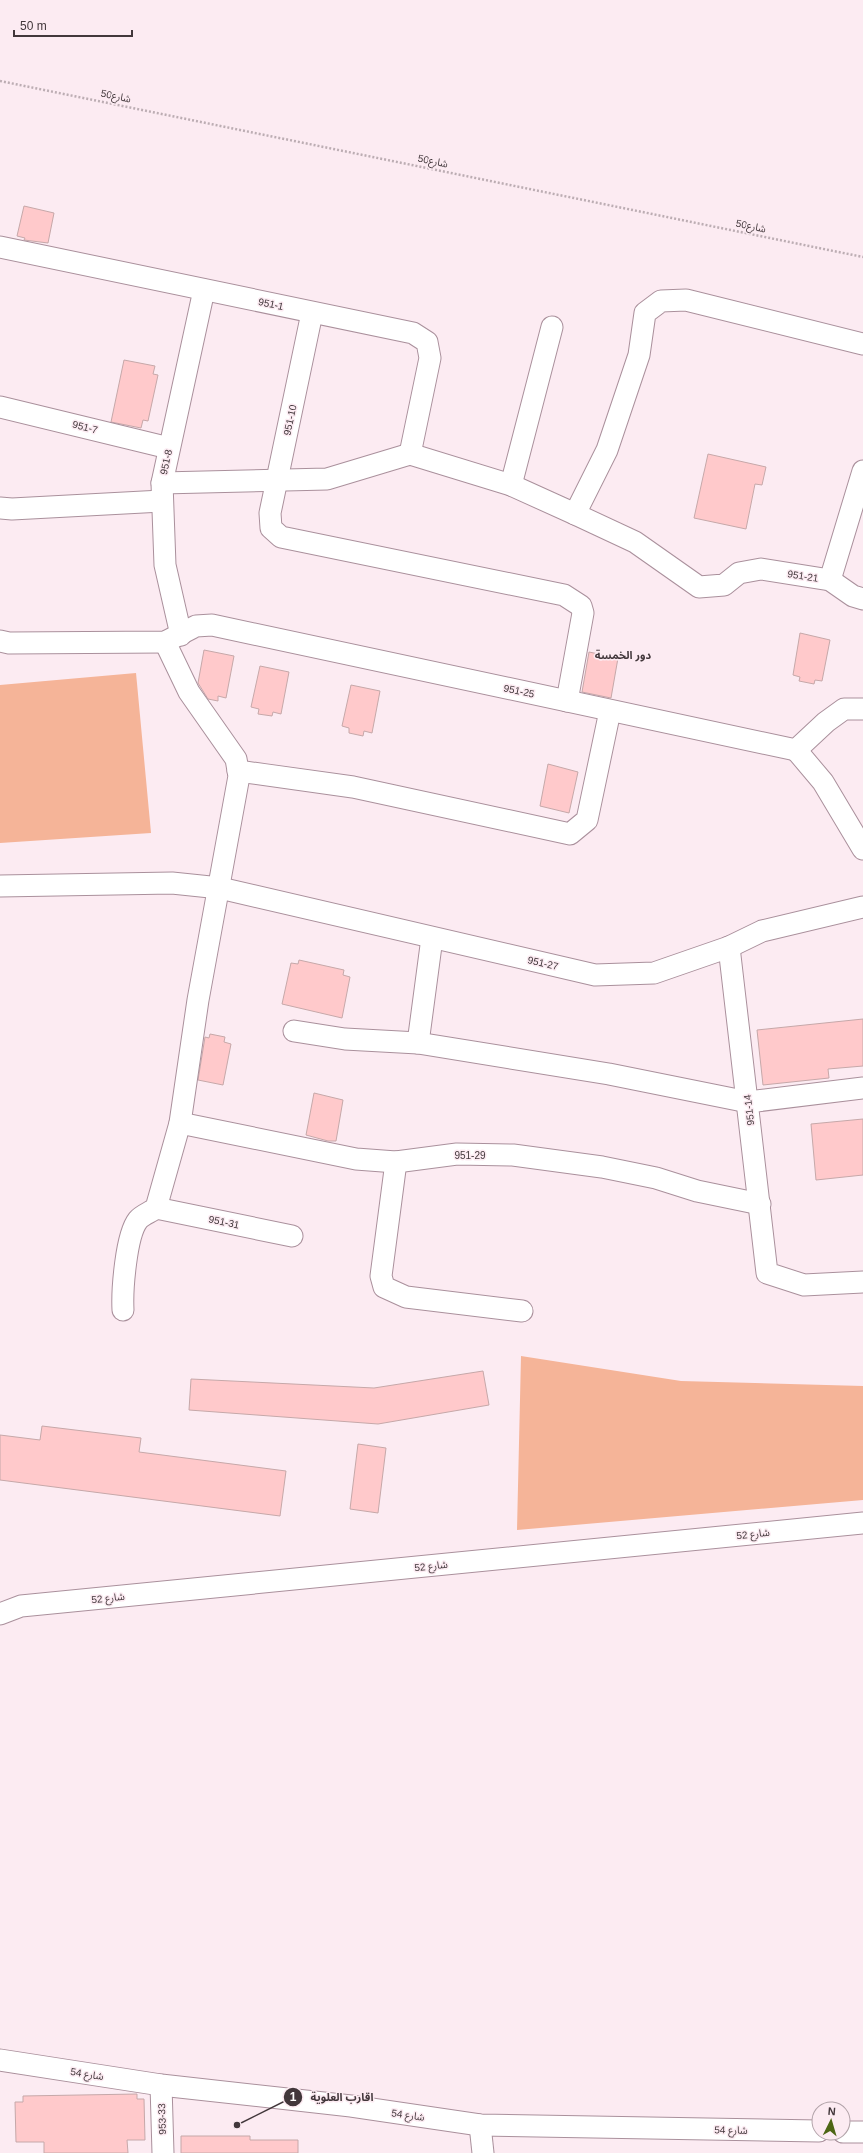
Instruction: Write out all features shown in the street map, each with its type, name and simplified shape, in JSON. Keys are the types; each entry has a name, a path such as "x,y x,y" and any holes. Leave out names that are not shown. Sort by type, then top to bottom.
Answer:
{"street":[{"name":"951-1","path":"0,247 413,333 427,342 430,358 410,454"},
{"name":"951-8","path":"204,290 169,448 162,492 165,565 173,639 189,692 236,759 238,771"},
{"path":"0,508 12,509 278,480 327,478 410,454 510,485 575,514 607,450 639,355 645,313 660,301 686,300 863,344"},
{"name":"951-10","path":"312,313 270,513 272,528 281,538 564,595 581,606 583,613 567,701"},
{"path":"510,485 552,327"},
{"name":"951-7","path":"0,407 169,448"},
{"path":"830,580 863,471"},
{"name":"951-21","path":"575,514 635,542 699,588 724,585 739,572 761,569 830,580 853,596 863,599"},
{"name":"951-25","path":"173,639 196,626 212,625 796,750"},
{"path":"0,641 9,643 173,639"},
{"path":"863,709 844,709 826,722 796,750 823,782 863,849"},
{"path":"123,1310 124,1280 130,1242 138,1220 156,1208 180,1123 198,1000 220,888 239,776 238,771 353,787 570,834 587,820 610,711"},
{"name":"951-27","path":"0,886 172,883 220,888 595,976 654,973 729,947 762,931 863,907"},
{"path":"418,1043 432,938"},
{"name":"951-14","path":"729,947 767,1273 804,1285 863,1282"},
{"path":"294,1031 345,1039 418,1043 609,1074 748,1102 863,1088"},
{"name":"951-29","path":"180,1123 356,1159 396,1162 457,1154 513,1155 610,1169 656,1178 697,1191 760,1204"},
{"path":"396,1162 381,1276 384,1287 406,1297 522,1311"},
{"name":"951-31","path":"156,1208 292,1236"},
{"name":"شارع 52","path":"0,1614 21,1606 863,1524"},
{"name":"شارع 54","path":"0,2060 161,2085 351,2106 480,2125 811,2131"},
{"name":"953-33","path":"161,2085 163,2153"},
{"path":"480,2125 483,2153"},
{"path":"851,2132 863,2132"}],"path":[{"name":"شارع50","path":"0,81 863,257"}],"shaded area":[{"path":"136,673 151,833 0,843 0,685"},
{"path":"521,1356 681,1381 863,1386 863,1500 517,1530"}],"building":[{"path":"24,206 54,213 48,243 24,240 25,238 17,236"},
{"path":"124,360 155,366 153,374 158,375 148,421 143,420 141,428 111,422"},
{"path":"708,454 766,467 762,485 755,484 746,529 694,518"},
{"path":"800,633 830,640 822,681 815,680 814,684 799,681 800,677 793,675"},
{"path":"204,650 234,656 226,698 218,696 218,701 208,699 198,683"},
{"path":"589,652 618,658 611,698 582,692"},
{"path":"260,666 289,672 281,714 273,712 272,716 258,714 259,709 251,707"},
{"path":"351,685 380,691 372,733 364,731 363,736 349,733 349,728 342,726"},
{"path":"548,764 578,772 569,813 540,806"},
{"path":"299,960 344,970 343,975 350,977 342,1018 282,1004 291,963 298,964"},
{"path":"863,1019 863,1066 828,1069 829,1078 763,1085 757,1030"},
{"path":"210,1034 225,1037 224,1042 231,1044 223,1085 198,1080 205,1037 209,1038"},
{"path":"314,1093 343,1100 336,1141 328,1141 306,1135"},
{"path":"863,1119 863,1175 816,1180 811,1124"},
{"path":"483,1371 489,1405 378,1424 189,1410 191,1379 374,1388"},
{"path":"42,1426 141,1438 139,1452 286,1471 280,1516 0,1480 0,1435 40,1440"},
{"path":"358,1444 386,1448 378,1513 350,1509"},
{"path":"137,2094 137,2099 144,2099 145,2140 127,2140 128,2153 44,2153 44,2142 16,2142 15,2102 23,2102 23,2096"},
{"path":"181,2136 250,2136 250,2140 298,2140 298,2153 181,2153"}],"place":[{"name":"اقارب العلوية","path":"237,2125"}],"district":[{"name":"دور الخمسة","path":"623,655"}]}
